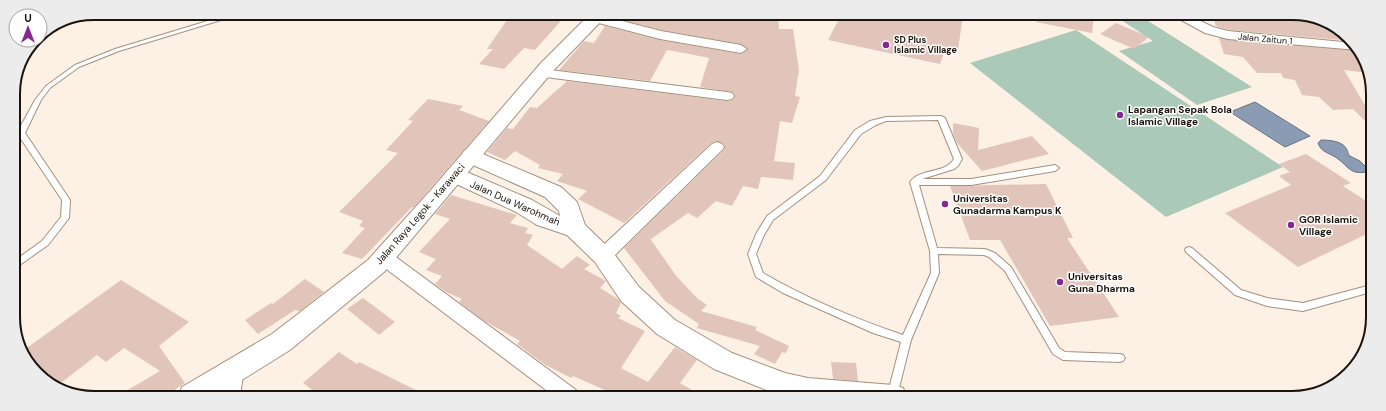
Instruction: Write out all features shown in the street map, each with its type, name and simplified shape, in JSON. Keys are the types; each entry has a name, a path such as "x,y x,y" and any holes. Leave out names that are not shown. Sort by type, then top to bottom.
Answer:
{"street":[{"name":"Jalan Raya Legok - Karawaci","path":"200,391 280,342 376,266 542,73 593,20"},
{"path":"610,20 660,35 741,49"},
{"name":"Jalan Zaitun 1","path":"1188,20 1209,30 1228,35 1349,46"},
{"path":"542,73 727,96"},
{"path":"603,256 718,147"},
{"name":"Jalan Dua Warohmah","path":"471,156 553,192 569,208 575,228"},
{"name":"Jalan Dua Warohmah","path":"455,175 524,206 545,218 575,228 603,256 630,294 666,327 723,361 784,384 815,391"},
{"path":"383,258 562,391"},
{"path":"231,391 234,369"}],"lane":[{"path":"20,262 45,243 65,218 66,200 21,133 38,100 48,87 77,66 117,50 218,20"},
{"path":"906,340 876,330 786,292 759,274 752,254 760,234 770,218 823,178 858,132 873,123 886,119 941,118 958,159 955,164 926,174 914,182"},
{"path":"914,182 971,182 1006,178 1055,168"},
{"path":"884,391 904,352 906,340 935,273 934,250 914,182"},
{"path":"934,250 985,252 992,255 1008,269 1056,351 1063,356 1120,358"},
{"path":"1189,250 1238,293 1267,302 1302,307 1366,289"}],"green space":[{"path":"1121,20 1147,20 1252,87 1197,105 1119,51 1153,41"},
{"name":"Lapangan Sepak Bola Islamic Village","path":"1076,30 1283,167 1166,217 970,63"}],"water":[{"path":"1255,102 1310,136 1285,147 1230,112"},
{"path":"1321,140 1328,140 1340,143 1345,147 1349,156 1360,161 1366,167 1366,172 1361,173 1353,171 1335,157 1321,149 1318,143"}],"building":[{"path":"507,20 562,20 535,50 524,48 504,69 479,64 493,49 487,49"},
{"path":"623,20 778,20 779,29 793,29 799,70 795,96 800,97 792,123 780,121 774,161 795,163 793,180 761,177 758,189 743,186 732,206 716,201 697,218 688,213 651,239 649,237 677,277 698,299 707,305 701,311 757,327 755,330 789,346 786,353 782,352 775,364 754,354 760,346 697,328 699,324 665,301 624,248 723,151 725,146 723,143 716,141 711,143 624,223 578,199 587,191 557,181 563,174 538,168 540,165 515,151 505,160 487,152 507,128 513,129 530,107 537,108 567,81 727,101 733,100 735,95 732,92 700,87 709,58 679,52 667,50 650,81 559,70 584,41 594,43 605,26 660,40 741,54 748,49 741,44 661,30"},
{"path":"838,20 962,20 958,50 946,48 940,64 828,40"},
{"path":"1036,20 1093,20 1092,33 1036,22"},
{"path":"1214,20 1301,21 1325,28 1343,40 1228,30 1216,26"},
{"path":"1116,23 1149,37 1134,49 1100,34"},
{"path":"1219,38 1351,50 1363,72 1344,70 1366,107 1366,122 1353,109 1333,110 1319,97 1302,95 1295,80 1283,78 1281,73 1257,73 1243,57 1224,54"},
{"path":"428,99 463,106 459,110 489,121 414,207 412,207 362,259 342,253 365,228 359,226 363,221 339,212 398,153 386,150 413,121 408,120"},
{"path":"953,123 979,128 978,150 1032,136 1049,154 982,171 957,143 953,133"},
{"path":"1306,154 1351,183 1343,186 1366,201 1366,234 1298,267 1225,213 1291,185 1279,176 1290,172 1279,164"},
{"path":"1046,184 1073,238 1067,238 1119,317 1050,326 1000,240 970,240 950,186"},
{"path":"451,195 517,215 510,223 528,228 525,233 533,235 527,245 562,269 577,256 590,265 584,269 606,281 600,288 618,299 621,303 616,313 621,316 618,318 645,331 621,368 648,382 675,347 697,360 680,383 694,391 607,391 573,376 571,378 544,364 517,344 520,341 483,320 459,302 462,299 446,292 435,284 442,276 426,270 436,259 419,252 450,219 435,214"},
{"path":"305,279 324,292 300,311 295,310 258,334 245,320 271,303 273,304"},
{"path":"121,280 189,322 159,346 185,383 173,391 126,391 160,371 124,348 106,362 97,355 61,383 49,376 35,362 27,348"},
{"path":"363,298 395,322 379,335 347,309"},
{"path":"339,352 357,364 359,362 418,391 313,391 303,383"},
{"path":"831,362 856,363 858,381 833,379"}],"place":[{"name":"SD Plus Islamic Village","path":"886,45"},
{"name":"Lapangan Sepak Bola Islamic Village","path":"1120,115"},
{"name":"Universitas Gunadarma Kampus K","path":"945,204"},
{"name":"GOR Islamic Village","path":"1291,225"},
{"name":"Universitas Guna Dharma","path":"1060,282"}]}
